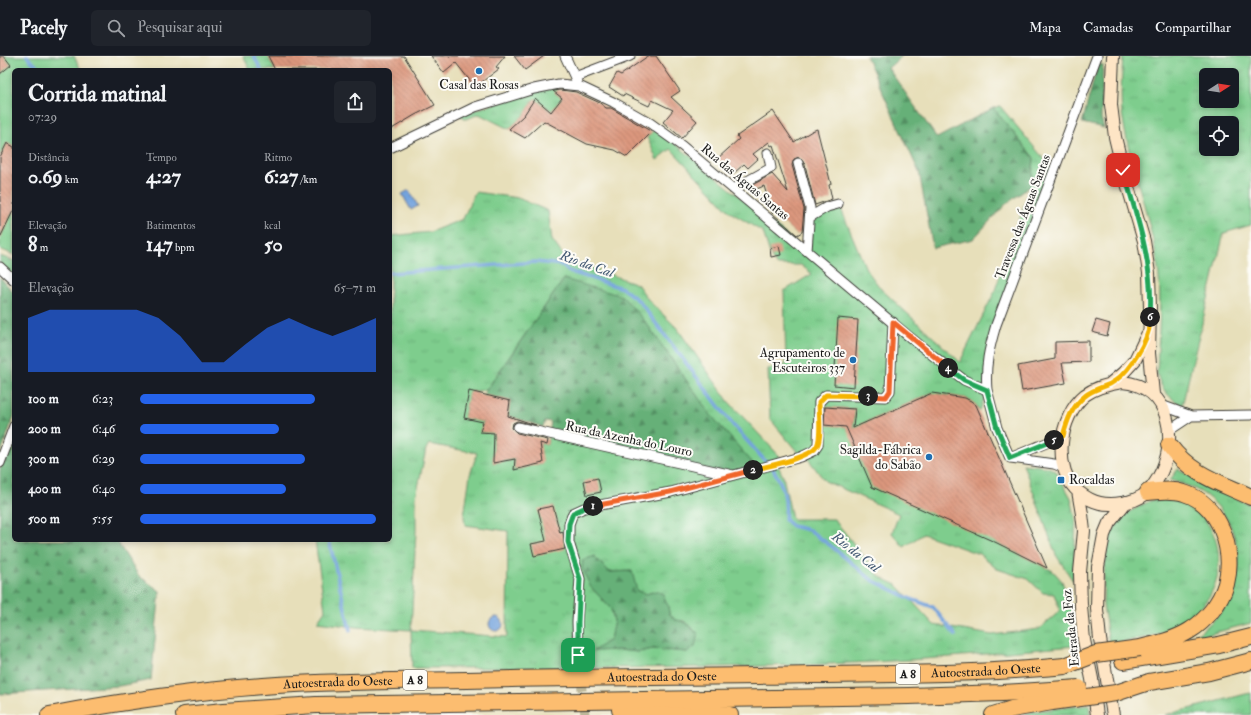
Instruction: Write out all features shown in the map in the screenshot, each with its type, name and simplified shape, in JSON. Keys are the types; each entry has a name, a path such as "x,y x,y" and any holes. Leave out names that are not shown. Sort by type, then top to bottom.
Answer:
{"highway":[{"path":"1170,437 1183,461 1194,470 1251,497"},
{"path":"1066,666 1096,654 1160,644 1176,638 1190,631 1200,623 1212,610 1220,597 1226,584 1229,555 1226,540 1215,517 1207,507 1185,493 1176,491 1148,492"},
{"name":"Autoestrada do Oeste","path":"49,715 132,700 178,694 239,688 319,683 511,678 890,674 1034,669 1123,661 1212,646 1251,637"},
{"name":"Autoestrada do Oeste","path":"184,715 316,705 950,696 1051,696 1209,672 1251,661"},
{"path":"993,715 1051,696"},
{"path":"543,701 590,709 730,715"}],"main road":[{"path":"1113,56 1111,90 1112,122 1118,155 1141,229 1147,256 1150,290 1149,366 1153,394"},
{"path":"1111,383 1132,383 1153,394 1161,405 1166,417 1170,437 1167,458 1162,470 1148,492 1137,499 1112,505 1101,504 1089,500 1071,484 1064,468 1061,447 1063,436 1070,414 1076,405 1084,396 1093,390 1111,383 1123,373 1134,360 1149,332"},
{"name":"Estrada da Foz","path":"1078,491 1084,531 1080,572 1080,606 1084,640 1097,715"},
{"path":"1113,715 1100,639 1097,609 1098,567 1100,550 1106,529 1126,502"}],"street":[{"path":"565,56 579,86"},
{"path":"575,77 630,56"},
{"name":"Travessa das Águas Santas","path":"987,390 986,373 988,356 996,325 1097,56"},
{"name":"Rua das Águas Santas","path":"392,147 475,107 534,88 559,84 579,86 613,102 650,123 682,146 964,380 987,390"},
{"path":"733,189 771,168 768,153"},
{"path":"798,163 810,208 807,251"},
{"path":"810,216 827,207 838,204"},
{"path":"0,267 12,278"},
{"path":"578,655 580,579 568,542 569,524 573,513 584,508 670,492 801,457 814,451 818,445 819,402 826,395 886,397 890,391 893,322"},
{"path":"987,390 997,428 1010,458"},
{"path":"1161,405 1191,416 1251,415"},
{"path":"1170,437 1191,416"},
{"name":"Rua da Azenha do Louro","path":"518,428 735,475"},
{"path":"0,463 12,431"},
{"path":"1010,458 1063,436"},
{"path":"1010,458 1054,464 1064,468"}],"green space":[{"path":"0,56 74,56 80,68 12,68 12,146 7,143 0,157"},
{"path":"243,56 268,56 274,68 249,68"},
{"path":"866,56 902,56 888,68 937,138 993,108 1034,158 1031,186 1006,204 973,239 933,248 919,172"},
{"path":"1123,56 1251,56 1251,225 1224,233 1182,406 1166,392 1157,373 1160,317 1159,275 1149,224 1125,132 1121,106"},
{"path":"1098,64 1103,65 1101,118 1104,128 1082,123"},
{"path":"557,84 557,90 555,93 562,98 552,111 535,99 524,115 509,129 479,114 467,119 459,115"},
{"path":"1000,106 1054,171 996,325 987,390 980,411 976,405 965,398 932,393 853,428 855,409 824,407 822,424 846,427 997,543 1053,571 1062,581 1071,608 1074,646 922,659 815,665 642,668 412,668 411,630 356,627 317,622 325,610 315,542 392,542 392,236 430,232 463,219 475,192 518,198 548,211 552,240 565,258 637,284 650,302 677,328 729,402 784,461 777,464 783,476 792,519 834,519 880,577 897,585 934,625 992,635 1039,629 1060,611 1054,594 1043,593 1028,579 997,569 979,554 923,534 904,547 892,533 899,514 825,481 805,455 800,455 770,419 768,369 786,365 784,291 812,274 801,265 776,265 771,257 763,232 730,212 671,149 657,160 647,137 656,128 806,251 810,217 839,204 866,269 881,289 960,362 994,293 1031,186 1034,158 993,108","holes":["564,279 644,320 710,414 549,434 547,445 540,443 542,463 514,470 515,459 493,463 494,433 480,432 483,422 464,418 469,392 486,390","429,444 477,453 470,475 464,516 465,525 508,531 507,637 411,630 416,531 416,497 426,449","595,556 595,558 610,572 631,571 637,591 646,594 656,591 668,606 669,613 675,620 684,621 695,631 687,652 653,649 638,652 618,650 594,651 610,640 614,621 611,609 590,586"]},
{"path":"12,213 12,254 0,249 0,233 2,234"},
{"path":"0,256 12,260 12,274 0,263"},
{"path":"0,277 12,291 12,422 0,455"},
{"path":"564,279 622,296 644,320 710,414 758,469 735,475 549,434 551,422 545,421 543,427 508,416 510,401 483,395"},
{"path":"12,441 12,542 117,542 139,576 160,591 151,680 119,686 0,694 0,470"},
{"path":"1023,464 1048,467 1056,471 1071,498 1076,520 1073,581 1056,555"},
{"path":"1178,469 1251,505 1251,623 1191,639 1217,617 1229,600 1235,586 1238,571 1238,555 1230,525 1212,500 1196,489 1170,480"},
{"path":"1172,497 1187,503 1195,509 1206,521 1213,533 1219,559 1218,572 1210,596 1202,607 1192,616 1173,628 1152,636 1109,643 1103,605 1104,574 1108,544 1112,532 1129,512 1150,501"},
{"path":"595,556 595,558 610,572 632,571 637,591 646,594 656,591 663,594 669,613 675,620 686,623 698,633 695,647 687,652 653,649 638,652 618,650 593,651 610,640 614,621 611,609 590,586 582,568 583,560"},
{"path":"1251,693 1251,715 1165,715 1246,694"},
{"path":"1090,705 1091,715 1018,715 1034,711"}],"water":[{"path":"409,190 418,206 411,210 402,194"},
{"path":"493,617 499,617 503,621 503,627 499,631 493,631 489,627 489,621"}],"building":[{"path":"0,56 4,56 11,65 0,74"},
{"path":"268,56 404,56 435,105 392,129 392,68 274,68"},
{"name":"Casal das Rosas","path":"431,56 505,56 496,67 499,69 475,87 456,63 444,73"},
{"path":"514,56 544,56 525,70"},
{"path":"648,56 656,56 680,91 671,97 697,121 682,138 663,122 673,110 652,100 649,106 624,94 623,96 609,87 617,73 621,75"},
{"path":"561,90 576,92 600,103 606,108 611,108 652,132 627,157 615,150 587,144 544,121 525,138 509,129 524,115 535,98 551,112 562,98 553,91"},
{"path":"773,111 794,142 817,129 831,184 829,185 832,199 815,205 804,161 799,157 794,159 792,165 804,209 802,232 797,235 772,213 764,186 749,192 747,188 772,174 788,192 773,145 771,146 769,142 753,154 758,159 748,168 744,164 732,175 717,159 739,139 737,136"},
{"path":"7,143 12,146 12,213 0,238 0,157"},
{"path":"779,246 781,255 771,257 770,248"},
{"path":"838,318 858,320 854,387 834,385"},
{"path":"1096,320 1110,324 1107,336 1092,332"},
{"path":"1089,341 1089,362 1062,363 1066,383 1022,391 1018,366 1055,359 1055,342"},
{"path":"469,391 510,401 508,416 536,425 517,421 513,423 512,428 517,433 548,440 547,445 540,443 543,463 514,470 515,459 493,463 494,433 480,432 483,422 464,418"},
{"name":"Sagilda-Fábrica do Sabão","path":"932,393 965,398 976,405 1047,568 997,543 872,487 846,427 824,425 825,407 855,409 853,428"},
{"path":"598,478 601,492 587,495 584,481"},
{"path":"553,506 560,533 563,532 565,549 534,556 531,544 546,541 538,509"}],"waterway":[{"path":"27,56 40,68"},
{"name":"Rio da Cal","path":"254,56 260,68"},
{"name":"Rio da Cal","path":"392,273 536,262 562,265 568,271 622,288 639,301 733,425 766,462"},
{"name":"Rio da Cal","path":"773,469 780,481 784,493 786,505 785,520 792,526 809,530 872,580 911,599 933,607 955,635"},
{"path":"329,542 350,630"}],"tunnel":[{"path":"578,655 585,715"}],"place":[{"name":"Casal das Rosas","path":"479,71"},
{"name":"Agrupamento de Escuteiros 337","path":"853,360"},
{"name":"Sagilda-Fábrica do Sabão","path":"929,457"},
{"name":"Rocaldas","path":"1061,480"}],"route":[{"path":"578,655 580,579 568,542 569,524 573,513 584,508 670,492 801,457 814,451 818,445 819,402 826,395 886,397 890,391 893,322 907,335 964,380 987,390 997,428 1010,458 1063,436 1070,414 1076,405 1084,396 1093,390 1111,383 1123,373 1134,360 1149,332 1150,290 1147,256 1123,170"}]}
